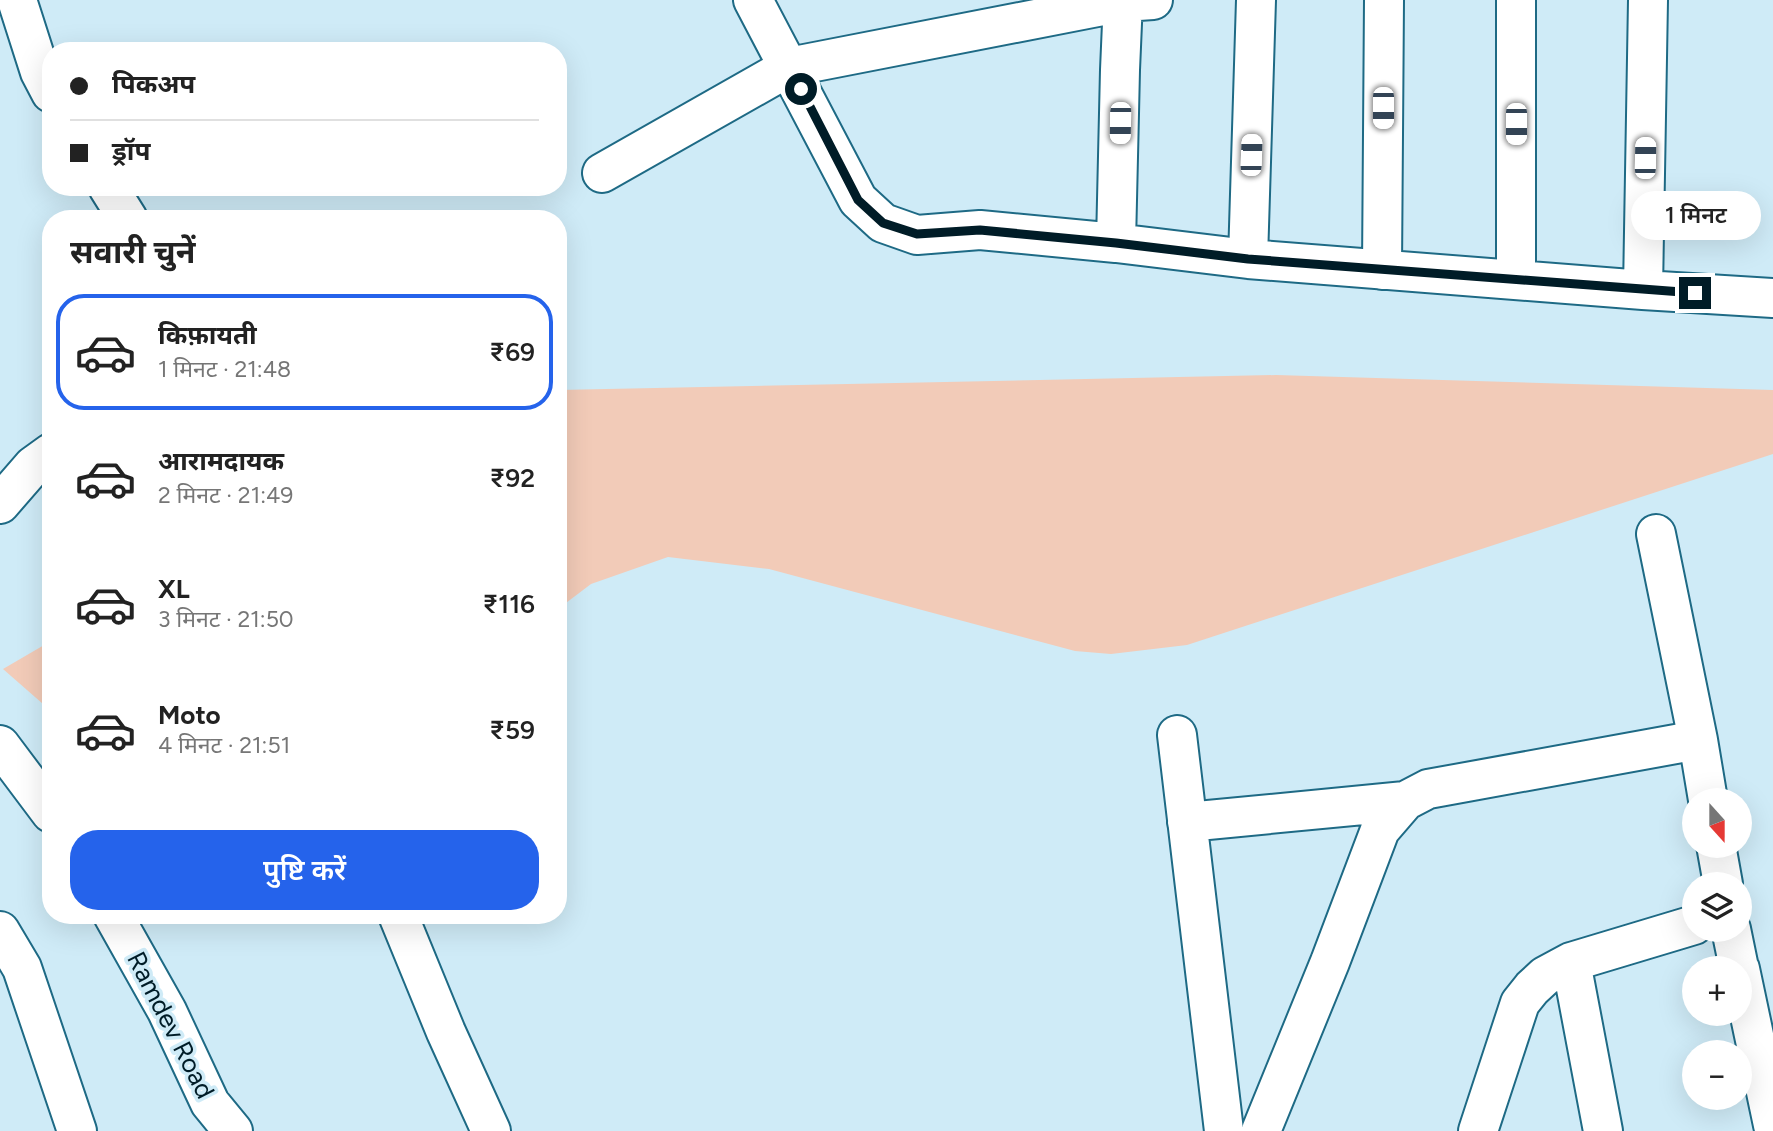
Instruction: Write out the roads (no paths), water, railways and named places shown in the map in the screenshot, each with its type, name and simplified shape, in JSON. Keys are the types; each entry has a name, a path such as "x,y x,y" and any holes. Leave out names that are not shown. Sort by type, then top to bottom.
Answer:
{"street":[{"path":"17,0 42,76"},
{"path":"753,0 858,200 883,223 917,234 980,230 1248,259 1773,298"},
{"path":"1248,259 1256,0"},
{"path":"1382,270 1384,0"},
{"path":"1516,0 1516,279"},
{"path":"1643,290 1648,0"},
{"path":"602,173 789,67 1133,1 1120,70 1116,243"},
{"path":"0,504 42,460"},
{"path":"1656,534 1706,788"},
{"path":"1177,735 1224,1131"},
{"path":"1261,1131 1380,830 1405,801 1428,789 1698,740"},
{"path":"0,745 42,801"},
{"path":"1187,821 1405,801"},
{"name":"Ramdev Road","path":"118,924 167,1011 218,1122"},
{"path":"402,924 446,1032 491,1131"},
{"path":"1478,1131 1520,1003 1532,988 1545,976 1571,962 1682,929"},
{"path":"0,931 22,968 77,1131"},
{"path":"1571,962 1603,1131"},
{"path":"1752,1026 1773,1125"}]}
